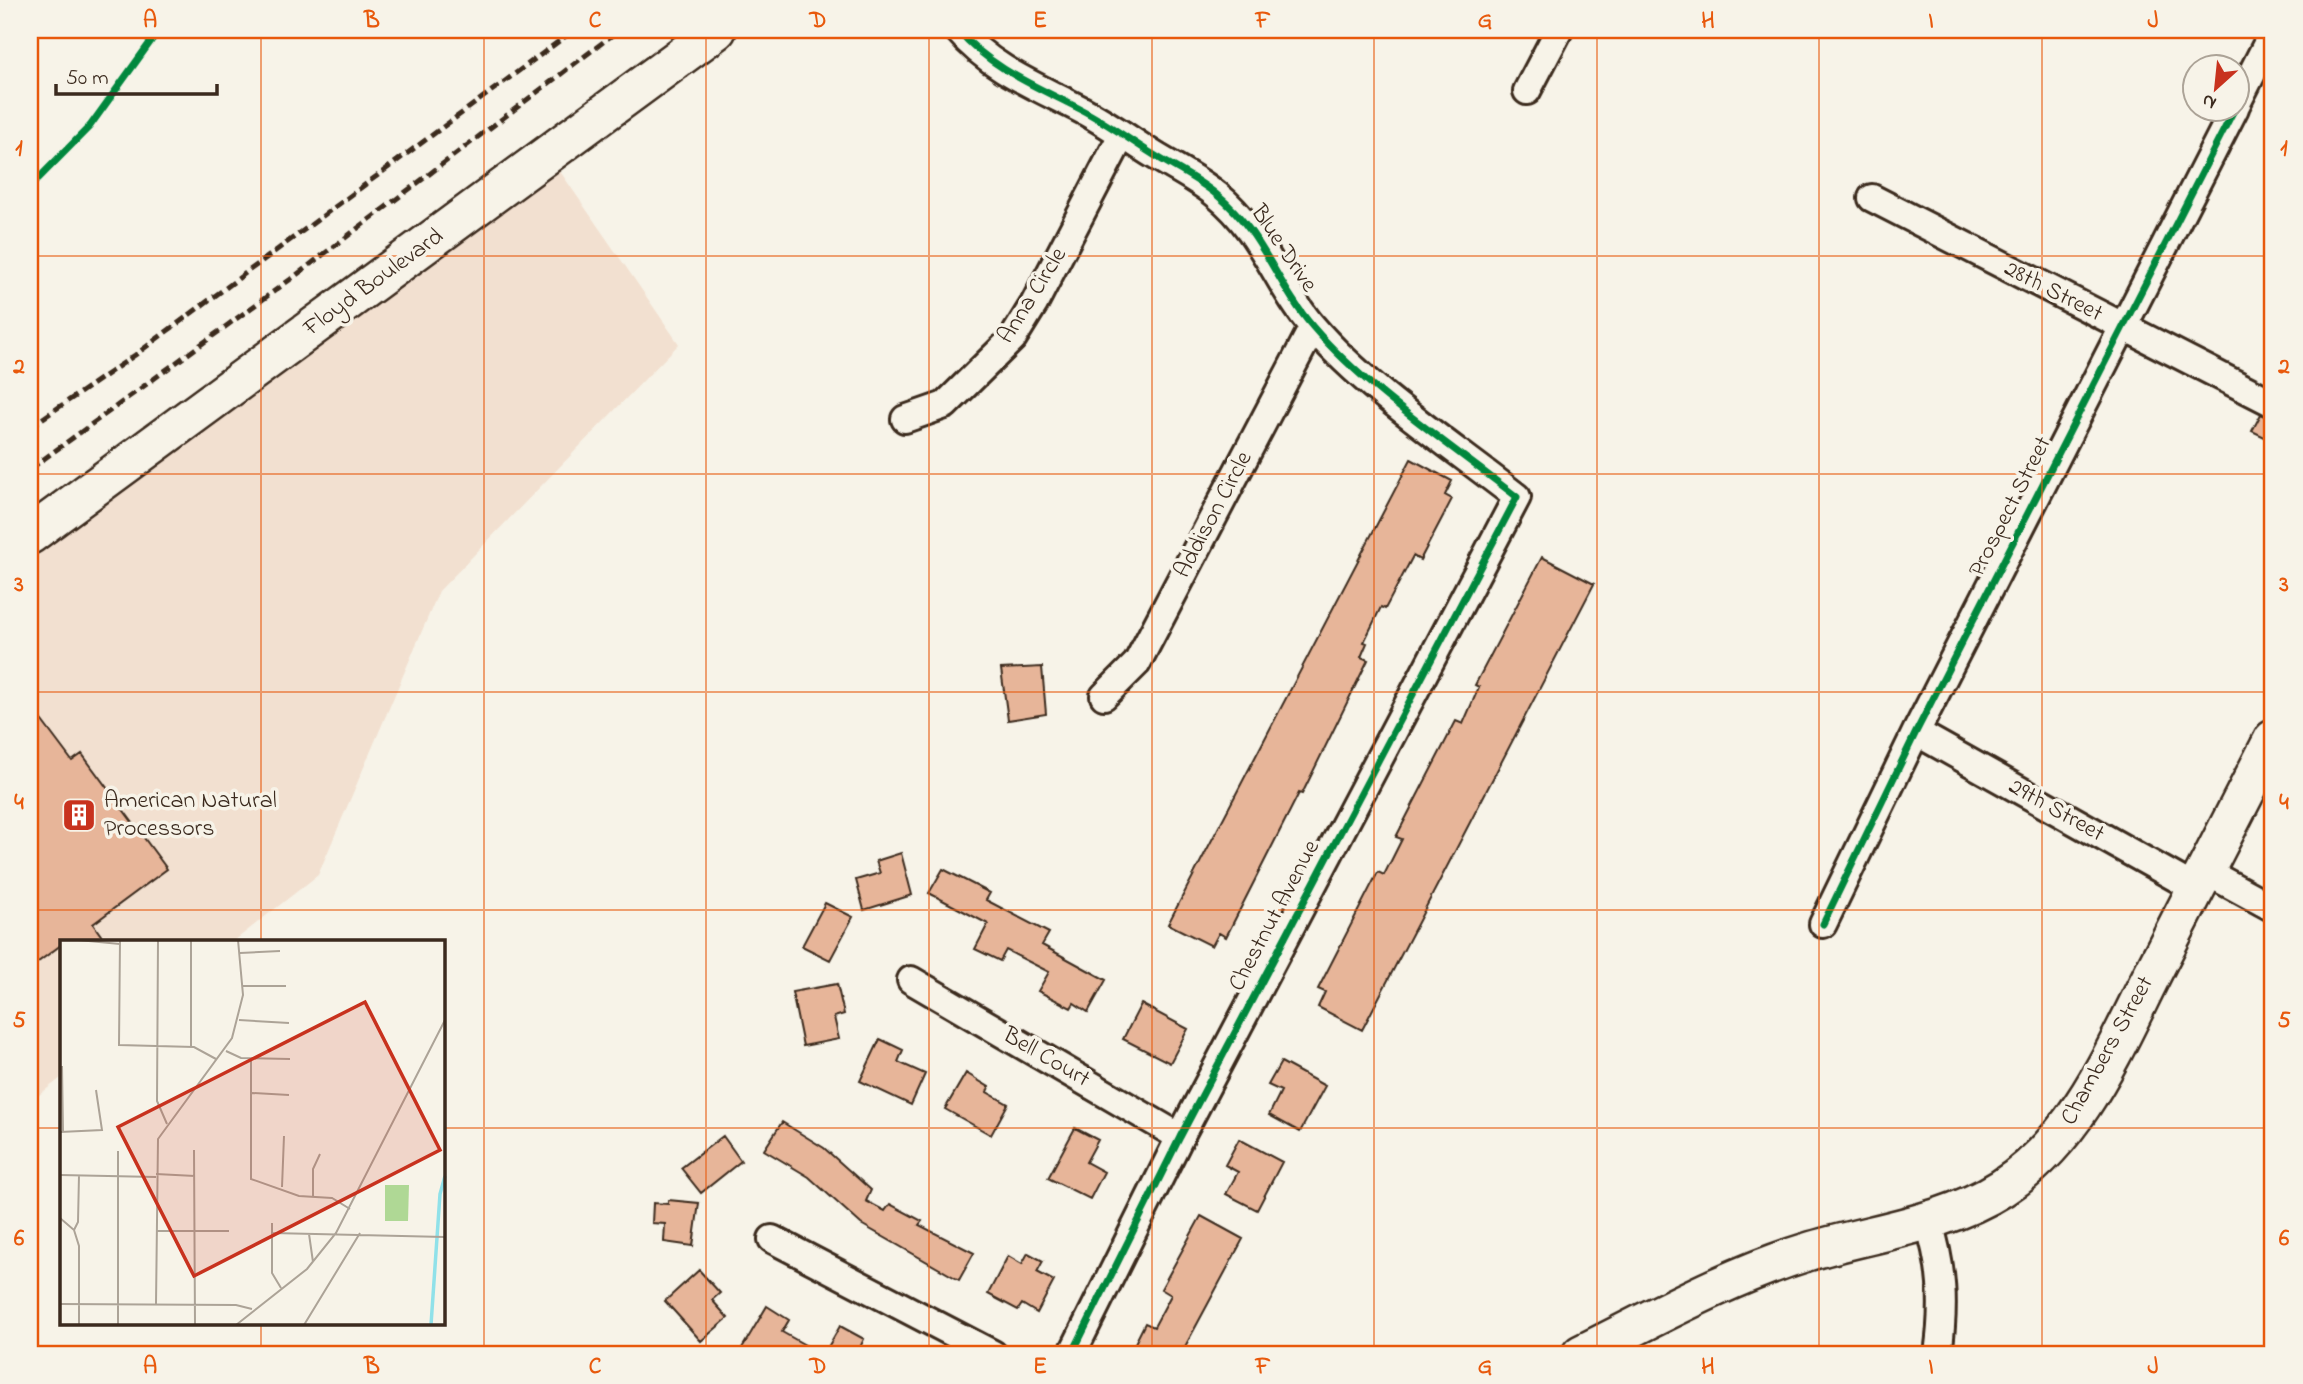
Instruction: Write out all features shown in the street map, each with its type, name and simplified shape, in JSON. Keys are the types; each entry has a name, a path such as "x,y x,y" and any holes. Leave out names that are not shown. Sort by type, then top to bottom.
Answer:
{"main road":[{"name":"Floyd Boulevard","path":"30,536 716,30"},
{"name":"Chambers Street","path":"1581,1354 1692,1298 1805,1252 1928,1220 1971,1205 2004,1187 2053,1146 2096,1082 2273,739"}],"street":[{"name":"Blue Drive","path":"958,30 985,56 1008,73 1085,111 1215,193 1241,216 1312,327 1350,365 1517,497"},
{"path":"1527,91 1559,30"},
{"name":"Prospect Street","path":"2250,79 2273,32"},
{"name":"Prospect Street","path":"1824,925 1916,732 2125,329 2228,122"},
{"name":"Anna Circle","path":"905,419 945,405 1013,338 1034,304 1122,135"},
{"name":"28th Street","path":"1872,198 2273,403"},
{"name":"Addison Circle","path":"1104,695 1137,663 1312,327"},
{"name":"Chestnut Avenue","path":"1072,1354 1180,1137 1517,497"},
{"name":"29th Street","path":"1916,732 2201,880 2273,908"},
{"name":"Bell Court","path":"911,979 1180,1137"},
{"path":"1928,1220 1939,1256 1944,1311 1938,1354"},
{"path":"772,1239 993,1354"}],"shaded area":[{"path":"537,138 679,344 439,591 318,875 235,940 60,940 60,1079 30,1102 30,510"}],"building":[{"path":"2261,414 2273,419 2273,441 2252,431"},
{"path":"1411,459 1452,481 1445,495 1452,499 1420,560 1413,556 1385,609 1381,607 1364,642 1367,643 1361,657 1368,660 1302,794 1299,793 1226,937 1219,933 1212,946 1168,924"},
{"path":"1542,557 1594,584 1362,1030 1318,1007 1325,992 1318,989 1378,872 1384,875 1402,839 1396,837 1456,721 1463,724 1479,687 1475,685"},
{"path":"1042,667 1046,714 1008,720 1001,669"},
{"name":"American Natural Processors","path":"30,705 72,761 82,754 167,869 93,924 104,940 60,940 60,946 30,968"},
{"path":"901,853 912,895 864,910 856,880 880,873 876,861"},
{"path":"943,869 990,893 986,900 1049,933 1042,945 1106,980 1088,1012 1074,1003 1071,1008 1038,991 1049,972 1006,950 1000,961 975,949 988,924 929,893"},
{"path":"825,903 853,917 830,960 802,946"},
{"path":"837,984 844,1014 834,1017 839,1039 803,1046 792,992"},
{"path":"1141,1004 1188,1029 1170,1063 1123,1039"},
{"path":"880,1039 903,1050 898,1062 925,1074 911,1105 860,1081"},
{"path":"1281,1062 1325,1086 1300,1132 1269,1115 1281,1091 1268,1085"},
{"path":"966,1073 989,1087 987,1092 1008,1104 991,1135 945,1109"},
{"path":"782,1122 824,1148 871,1190 866,1201 885,1211 890,1204 922,1221 919,1225 974,1253 959,1280 861,1224 809,1177 764,1150"},
{"path":"1075,1128 1098,1140 1086,1162 1104,1172 1090,1199 1048,1178"},
{"path":"723,1136 741,1161 701,1193 681,1168"},
{"path":"1239,1139 1282,1162 1257,1210 1226,1194 1238,1172 1225,1165"},
{"path":"668,1200 699,1203 693,1246 664,1242 665,1224 652,1223 653,1203 668,1204"},
{"path":"1201,1216 1243,1239 1181,1354 1152,1354 1134,1345 1145,1323 1154,1327 1171,1295 1161,1289"},
{"path":"1028,1253 1043,1261 1037,1272 1054,1281 1037,1313 1022,1304 1018,1310 988,1294 1008,1256 1022,1264"},
{"path":"699,1270 720,1293 712,1300 728,1318 701,1341 665,1301"},
{"path":"767,1306 789,1320 782,1332 821,1354 753,1354 742,1348"},
{"path":"840,1326 864,1339 857,1354 824,1354"}],"railway":[{"path":"30,427 135,355 574,30"},
{"path":"30,469 295,276 619,30"}],"cycle path":[{"path":"30,187 90,126 159,30"},
{"path":"958,30 971,44 1000,66 1100,120 1217,195 1246,225 1300,310 1334,350 1410,416 1517,497 1180,1137 1072,1354"},
{"path":"1823,924 1916,732 2228,122"}],"place":[{"name":"American Natural Processors","path":"79,815"}]}
